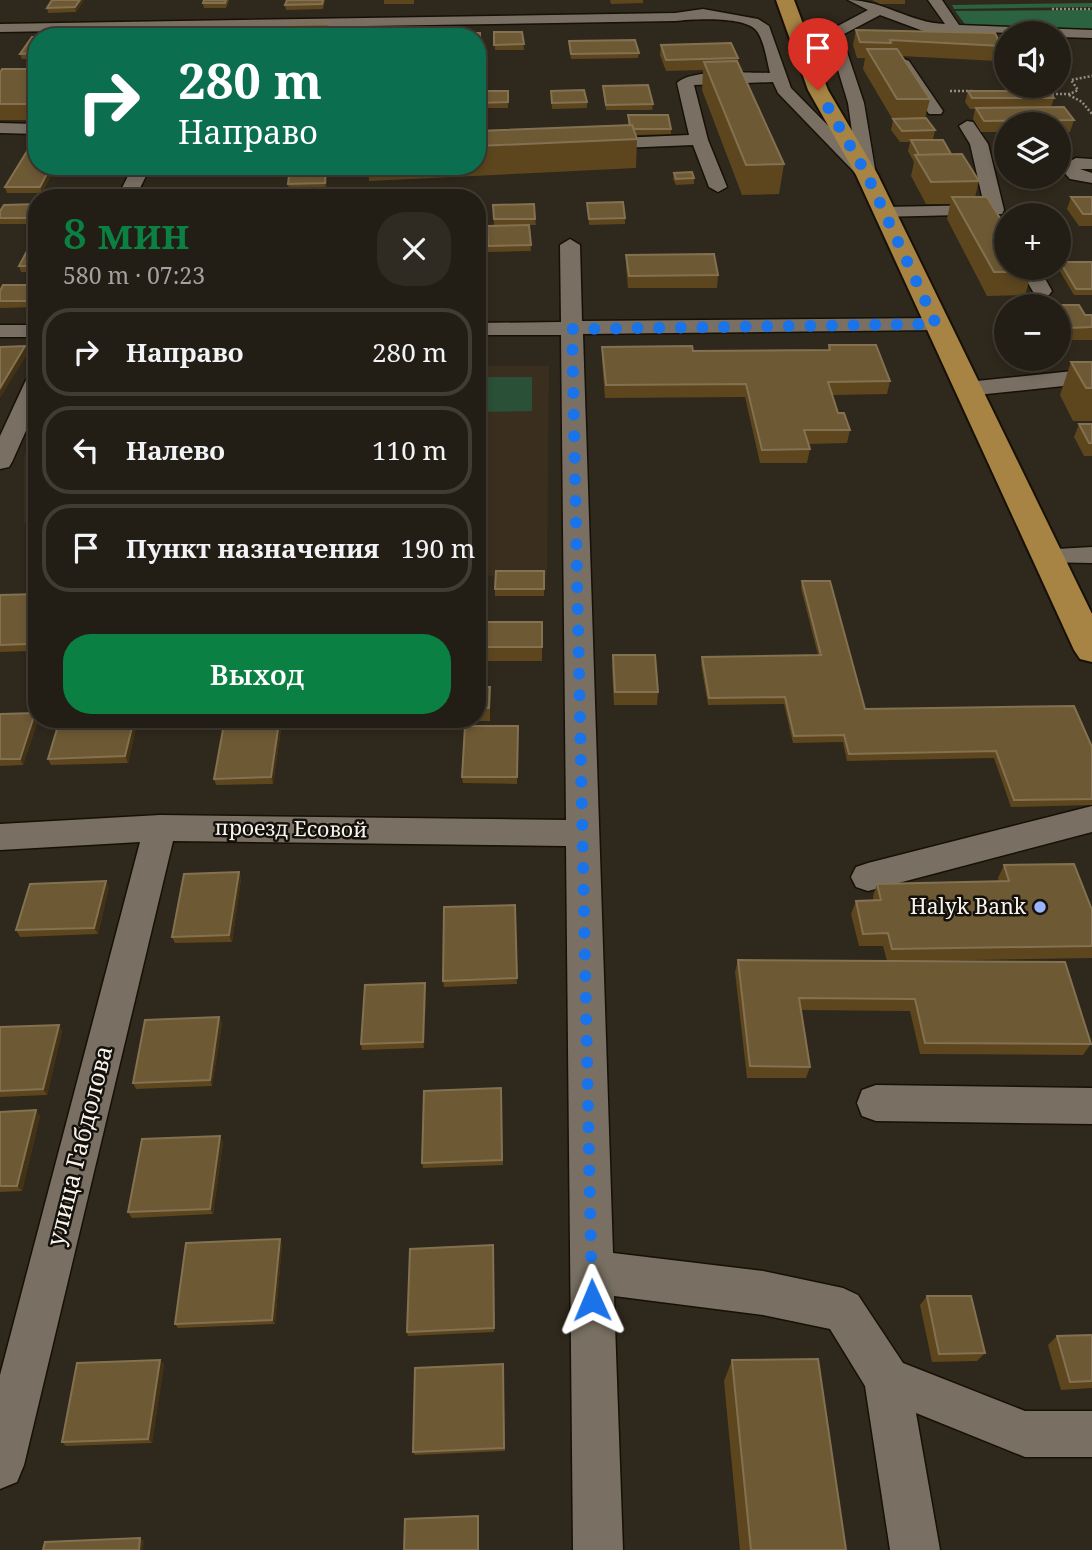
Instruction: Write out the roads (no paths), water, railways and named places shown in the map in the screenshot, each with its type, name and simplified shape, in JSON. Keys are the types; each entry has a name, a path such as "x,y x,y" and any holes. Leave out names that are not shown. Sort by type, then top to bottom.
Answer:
{"main road":[{"path":"785,0 818,90 867,175 1092,650"}],"street":[{"path":"855,0 926,28"},
{"path":"935,0 955,29"},
{"path":"267,28 675,17 707,6 753,22 764,29 779,77 794,102 867,175"},
{"path":"96,27 106,9"},
{"path":"867,175 850,64 835,37 878,10"},
{"path":"848,27 1092,34"},
{"path":"0,28 124,28"},
{"path":"880,64 904,64 925,91 935,111"},
{"path":"718,187 699,140 685,83 698,79 779,77"},
{"path":"967,126 987,151 986,170 994,206"},
{"path":"0,128 28,129"},
{"path":"574,145 699,140"},
{"path":"1071,150 1092,150"},
{"path":"1071,164 1092,163"},
{"path":"986,170 994,170"},
{"path":"1071,173 1092,177"},
{"path":"885,213 994,210"},
{"path":"570,245 598,1550"},
{"path":"1036,280 1042,291"},
{"path":"486,329 936,324"},
{"path":"0,331 28,331"},
{"path":"967,389 1092,376"},
{"path":"0,462 28,400"},
{"path":"1047,556 1092,555"},
{"path":"868,877 1092,819"},
{"name":"проезд Есовой","path":"0,837 160,828 582,833"},
{"name":"улица Габдолова","path":"0,1465 160,828"},
{"path":"876,1103 1092,1106"},
{"path":"592,1272 764,1293 843,1310 887,1379 915,1550"},
{"path":"887,1379 1025,1434 1092,1434"}],"place":[{"name":"Halyk Bank","path":"1040,907"}]}
